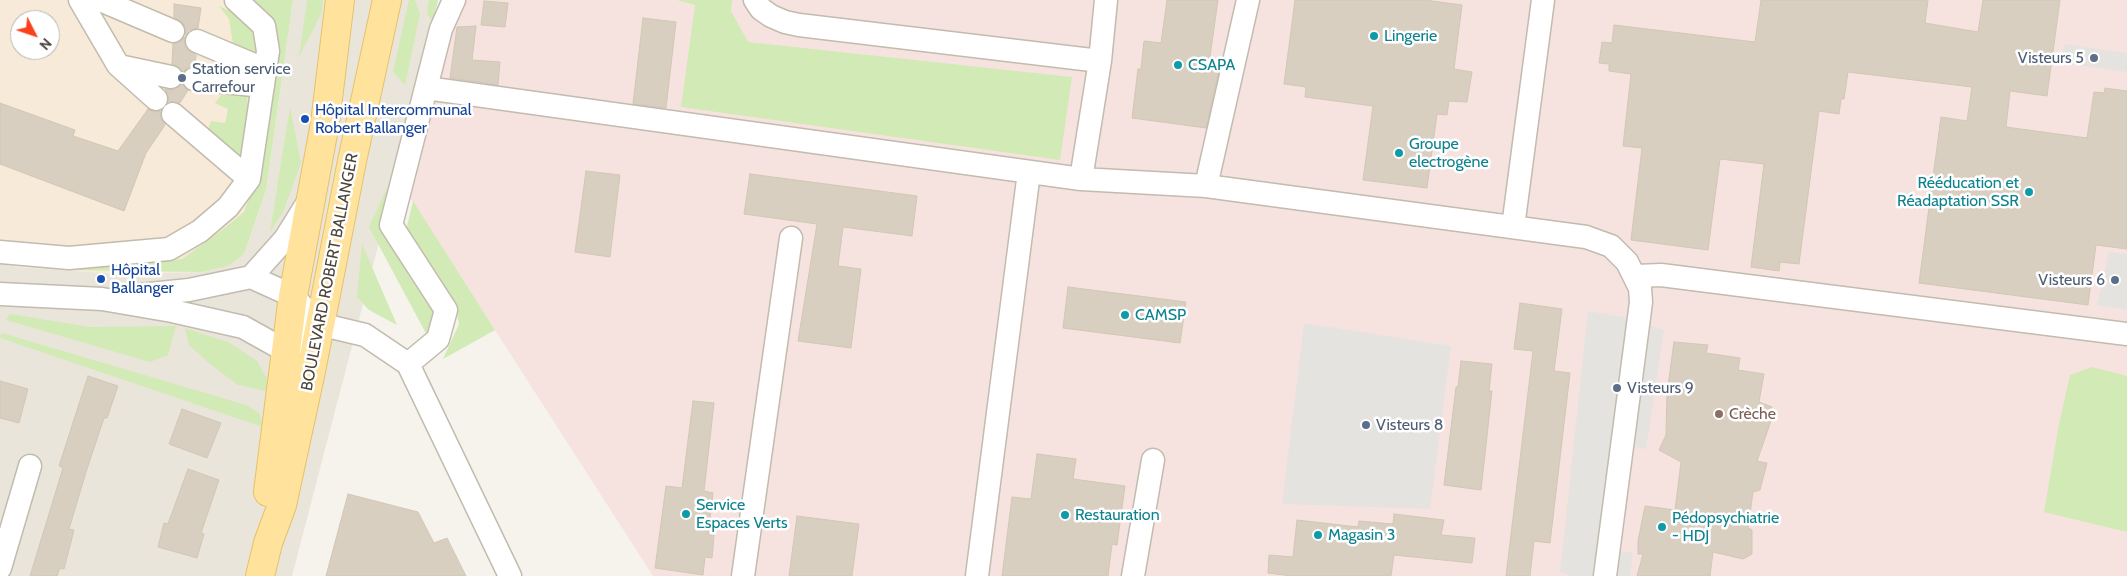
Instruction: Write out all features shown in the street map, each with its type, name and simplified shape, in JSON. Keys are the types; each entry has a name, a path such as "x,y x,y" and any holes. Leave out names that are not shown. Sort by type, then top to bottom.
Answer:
{"main road":[{"name":"BOULEVARD ROBERT BALLANGER","path":"268,543 267,503 293,296 325,123 340,0"},
{"name":"BOULEVARD ROBERT BALLANGER","path":"260,576 268,543 282,505 387,0"}],"street":[{"path":"80,0 118,65 156,99"},
{"path":"100,0 173,31"},
{"path":"0,252 69,258 169,249 200,231 228,208 249,179 268,51 264,26 236,0"},
{"path":"408,364 438,339 446,310 391,225 441,29 454,0"},
{"path":"755,0 761,9 771,16 792,24 1100,61"},
{"path":"1081,179 1100,61 1106,0"},
{"path":"1206,186 1248,0"},
{"path":"1513,227 1543,0"},
{"path":"197,41 264,78"},
{"path":"118,65 171,77"},
{"path":"194,79 264,78"},
{"path":"426,88 1081,179 1206,186 1586,237 1610,246 1627,262 1636,276 1640,288 1641,302 1605,576"},
{"path":"173,114 249,179"},
{"path":"977,576 1029,172"},
{"path":"250,277 284,238 312,197"},
{"path":"743,576 791,238"},
{"path":"1636,276 1661,276 2127,334"},
{"path":"102,299 190,290 250,277 293,296 319,324 365,335 408,364 510,576"},
{"path":"0,294 102,299 172,311 243,326 286,351 319,324"},
{"path":"1133,576 1153,460"},
{"path":"0,568 30,466"}],"shaded area":[{"path":"0,0 293,0 266,190 244,254 228,266 201,272 120,274 18,267 0,263"},
{"path":"293,0 438,0 394,185 292,576 0,576 0,263 18,267 120,274 201,272 244,254 266,190"},
{"path":"441,0 2127,0 2127,576 653,576 396,176"},
{"name":"Visteurs 5","path":"2064,44 2127,53 2127,72 2061,63"},
{"name":"Visteurs 6","path":"2109,252 2127,254 2127,310 2097,305"},
{"name":"Visteurs 9","path":"1588,311 1628,318 1664,330 1646,449 1633,447 1620,551 1633,553 1630,576 1571,576 1560,572"},
{"name":"Visteurs 8","path":"1304,323 1451,346 1430,509 1282,504"}],"green space":[{"path":"249,0 293,0 266,190 244,254 228,266 201,272 65,270 182,259 244,212 255,184 274,49"},
{"path":"307,0 323,0 322,12 299,57"},
{"path":"409,0 415,0 420,14 405,85 393,72"},
{"path":"429,0 438,0 433,20 427,15"},
{"path":"677,0 732,0 731,11 748,42 1072,77 1060,160 681,107 695,5"},
{"path":"219,6 236,14 248,25 256,41 257,60 252,52 233,43 229,19"},
{"path":"221,95 247,95 248,110 239,171 207,133 211,121 225,123 228,109 215,103"},
{"path":"290,107 301,163 283,212 270,232"},
{"path":"394,185 388,237 439,309 429,339 369,227 386,190"},
{"path":"413,201 495,330 443,359 459,324 454,301 405,234"},
{"path":"362,244 397,325 369,310 357,297"},
{"path":"10,314 90,327 176,326 168,355 150,362 6,320"},
{"path":"185,328 230,343 257,361 267,379 266,391 238,385 210,364 189,345"},
{"path":"2,333 246,405 259,413 263,427 0,338"},
{"path":"2092,367 2127,376 2127,532 2044,512 2059,424 2070,375"}],"building":[{"name":"CSAPA","path":"1167,0 1218,0 1209,64 1220,66 1206,128 1132,118 1138,69 1141,69 1144,41 1161,43"},
{"name":"Lingerie","path":"1295,0 1425,0 1462,5 1454,69 1472,72 1467,102 1449,101 1447,115 1437,114 1427,188 1363,180 1373,106 1305,97 1306,87 1284,84"},
{"path":"1761,0 1928,0 1925,23 1978,32 1983,0 2060,0 2047,96 2010,91 2006,127 2087,138 2094,92 2104,93 2105,88 2127,91 2127,249 2096,245 2088,305 1919,283 1941,117 1967,121 1972,87 1848,72 1844,99 1841,99 1839,114 1819,111 1799,264 1780,262 1779,271 1751,267 1764,164 1720,159 1708,250 1631,240 1642,148 1623,146 1631,74 1609,71 1609,64 1599,63 1602,42 1612,43 1614,25 1755,42"},
{"path":"484,1 508,3 505,27 481,25"},
{"path":"174,4 201,8 198,28 189,30 185,35 184,24 174,17"},
{"path":"643,18 676,22 666,108 633,104"},
{"path":"476,26 472,60 500,62 498,85 450,78 457,27"},
{"path":"185,37 186,49 196,55 195,66 188,67 183,72 179,67 172,64 173,44 180,42"},
{"path":"182,84 188,90 180,103 169,102 165,89 175,90"},
{"path":"0,103 75,130 73,136 118,151 148,109 154,112 160,111 161,119 165,125 146,153 124,211 0,164"},
{"path":"586,171 620,175 610,257 575,252"},
{"path":"750,174 917,196 912,236 843,227 838,266 861,269 851,348 798,341 817,224 744,214"},
{"name":"CAMSP","path":"1068,287 1186,302 1180,343 1063,328"},
{"path":"1520,303 1562,309 1554,371 1570,373 1550,543 1534,541 1530,576 1506,576 1533,351 1514,349"},
{"path":"1674,342 1708,345 1706,353 1740,358 1738,370 1764,374 1759,402 1772,407 1771,421 1757,461 1767,463 1760,490 1753,492 1748,528 1752,530 1752,554 1743,559 1713,552 1710,576 1637,576 1643,554 1638,554 1638,541 1645,506 1675,510 1681,462 1659,450 1666,435 1667,393"},
{"path":"1461,361 1492,364 1489,391 1492,391 1481,490 1444,485"},
{"path":"88,376 118,386 107,418 104,418 69,529 74,530 64,569 60,568 57,576 30,576 63,468 59,466"},
{"path":"0,381 28,389 19,423 0,418"},
{"name":"Service Espaces Verts","path":"693,401 714,403 704,491 713,493 708,535 714,535 712,558 705,557 703,575 655,568 666,486 682,488"},
{"path":"182,409 221,423 207,458 169,444"},
{"name":"Restauration","path":"1037,454 1076,459 1073,479 1125,486 1117,545 1112,544 1108,576 1002,576 1012,497 1031,499"},
{"path":"188,469 219,480 201,533 204,534 197,558 158,547 164,523 168,524"},
{"path":"348,494 418,512 434,543 447,538 466,576 326,576"},
{"path":"1394,514 1444,520 1441,535 1475,538 1472,563 1394,555 1391,576 1292,576 1268,573 1269,555 1293,557 1297,520 1358,527 1359,521 1393,524"},
{"path":"797,516 859,524 852,576 789,576"}],"place":[{"name":"Lingerie","path":"1374,36"},
{"name":"Visteurs 5","path":"2094,58"},
{"name":"CSAPA","path":"1178,65"},
{"name":"Station service Carrefour","path":"182,78"},
{"name":"Hôpital Intercommunal Robert Ballanger","path":"305,119"},
{"name":"Groupe electrogène","path":"1399,153"},
{"name":"Rééducation et Réadaptation SSR","path":"2029,192"},
{"name":"Hôpital Ballanger","path":"101,279"},
{"name":"Visteurs 6","path":"2115,280"},
{"name":"CAMSP","path":"1125,315"},
{"name":"Visteurs 9","path":"1617,388"},
{"name":"Crèche","path":"1719,414"},
{"name":"Visteurs 8","path":"1366,425"},
{"name":"Service Espaces Verts","path":"686,514"},
{"name":"Restauration","path":"1065,515"},
{"name":"Pédopsychiatrie - HDJ","path":"1662,527"},
{"name":"Magasin 3","path":"1318,535"}]}
